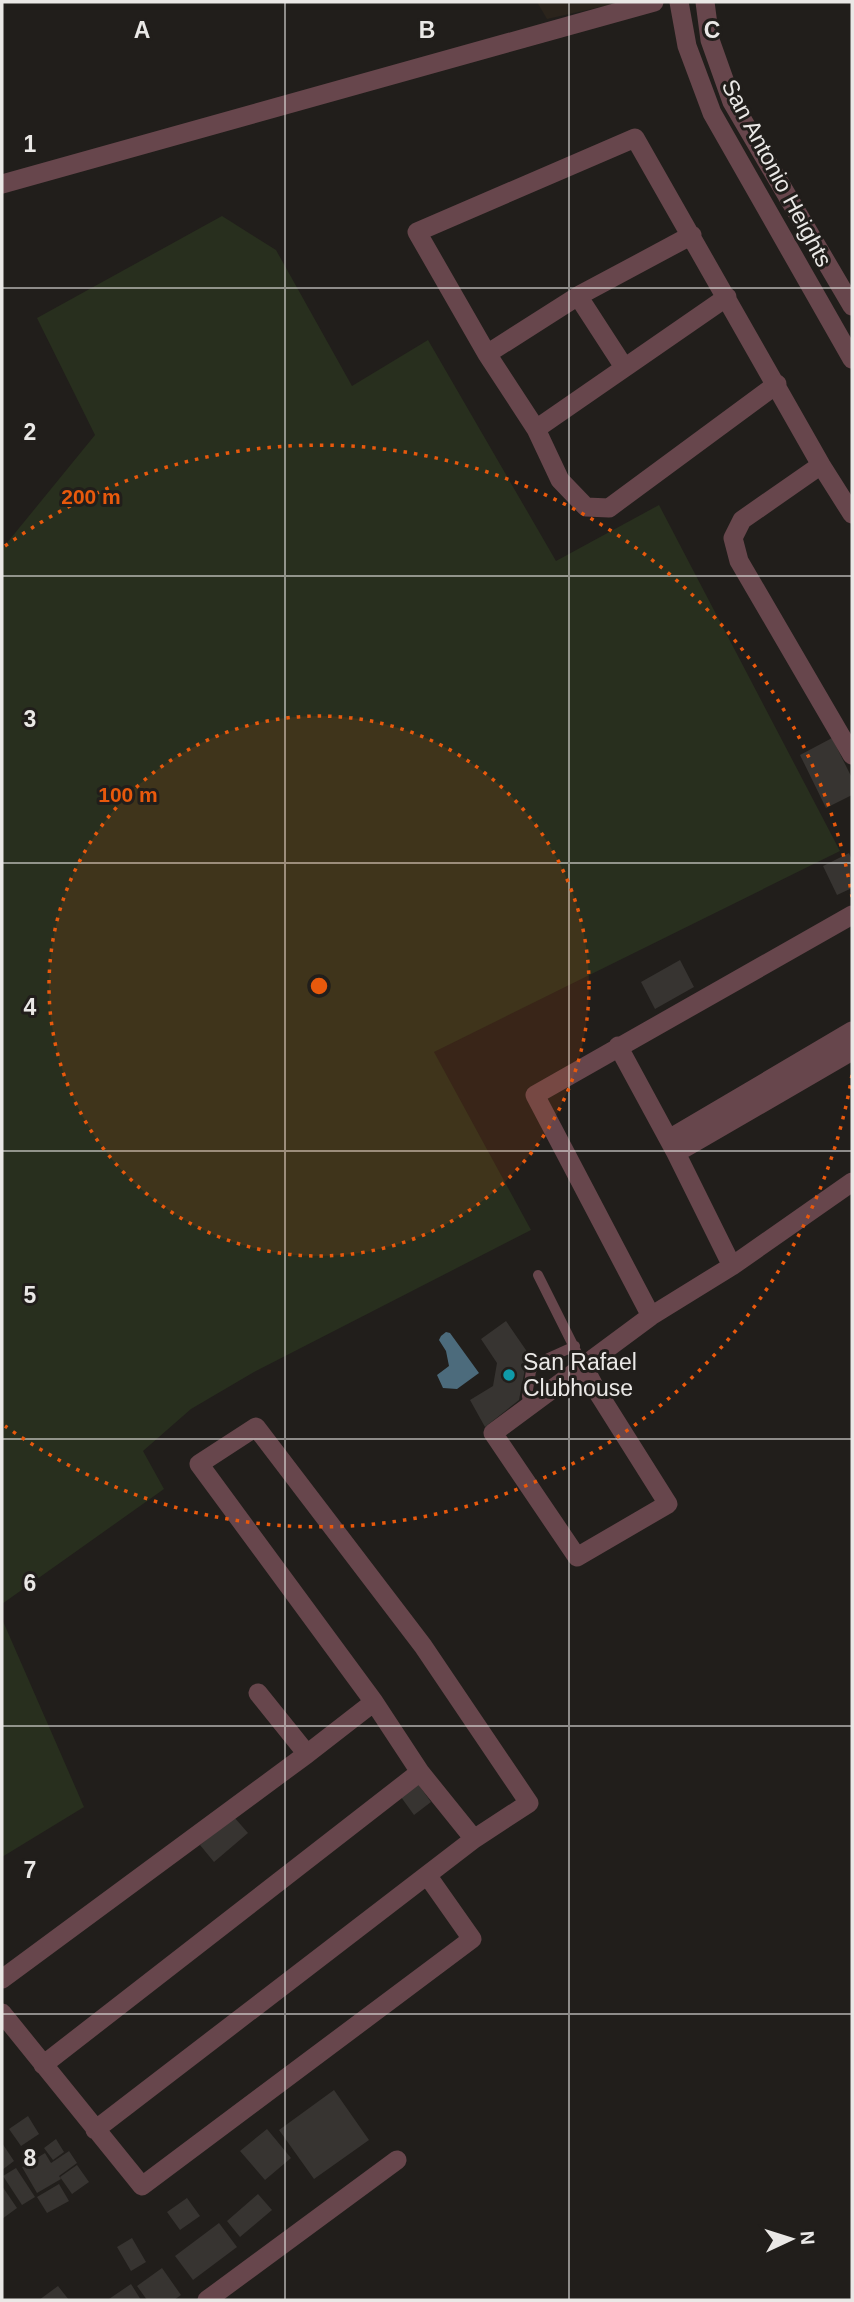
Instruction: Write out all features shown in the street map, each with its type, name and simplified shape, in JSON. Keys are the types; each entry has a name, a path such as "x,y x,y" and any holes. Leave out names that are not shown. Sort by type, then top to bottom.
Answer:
{"street":[{"path":"2,184 654,2"},
{"name":"San Antonio Heights","path":"679,2 687,47 712,113 852,359"},
{"name":"San Antonio Heights","path":"705,2 710,40 732,102 852,306"},
{"path":"777,384 609,508 586,507 560,480 536,429 487,354 417,232 635,138 777,384 821,465 852,514"},
{"path":"487,354 578,296 692,235"},
{"path":"578,296 624,366"},
{"path":"536,429 727,297"},
{"path":"821,465 742,520 733,538 739,561 852,755"},
{"path":"651,1316 536,1095 852,915"},
{"path":"672,1146 852,1031"},
{"path":"618,1046 732,1266"},
{"path":"672,1146 852,1051"},
{"path":"584,1367 668,1504 577,1558 493,1433 651,1316 732,1266 852,1182"},
{"path":"95,2130 427,1874 529,1803 423,1646 256,1427 199,1464 374,1702 420,1772 474,1839"},
{"path":"258,1693 307,1754"},
{"path":"2,1979 374,1702"},
{"path":"43,2065 420,1772"},
{"path":"2,2013 142,2186 472,1939 427,1874"},
{"path":"207,2300 397,2161"}],"lane":[{"path":"538,1275 584,1367"},
{"path":"532,1406 528,1403 527,1396 534,1364 575,1346"}],"shaded area":[{"path":"537,2 623,2 547,19"}],"green space":[{"path":"222,216 276,250 352,386 428,340 556,561 659,505 840,851 434,1052 531,1230 254,1372 191,1409 143,1451 164,1489 2,1604 2,549 95,435 37,318"},
{"path":"2,1619 84,1807 2,1857"}],"water":[{"path":"446,1332 450,1333 479,1373 457,1389 443,1388 437,1375 449,1366 446,1351 439,1340"}],"building":[{"path":"832,738 852,778 852,795 826,808 800,755"},
{"path":"849,853 852,860 852,888 837,895 823,866"},
{"path":"680,960 694,987 655,1009 641,982"},
{"name":"San Rafael Clubhouse","path":"506,1321 528,1353 519,1400 485,1427 470,1400 493,1386 497,1363 481,1339"},
{"path":"418,1784 431,1802 414,1815 401,1797"},
{"path":"234,1817 248,1833 214,1862 200,1845"},
{"path":"334,2090 369,2140 314,2179 279,2130"},
{"path":"28,2116 39,2134 21,2146 9,2129"},
{"path":"267,2129 291,2158 265,2180 240,2151"},
{"path":"56,2139 64,2152 53,2160 44,2148"},
{"path":"2,2143 14,2161 2,2170"},
{"path":"69,2151 77,2163 59,2176 61,2179 37,2193 22,2167 45,2153 51,2163"},
{"path":"77,2165 89,2182 72,2194 60,2177"},
{"path":"16,2168 35,2197 22,2205 3,2176"},
{"path":"59,2184 69,2201 47,2213 37,2197"},
{"path":"2,2186 17,2208 2,2219"},
{"path":"258,2194 272,2210 240,2237 227,2221"},
{"path":"187,2198 200,2216 180,2230 167,2212"},
{"path":"219,2223 237,2247 193,2280 175,2256"},
{"path":"132,2238 146,2262 131,2271 117,2247"},
{"path":"162,2268 181,2295 174,2300 147,2300 137,2286"},
{"path":"131,2284 141,2300 109,2299"},
{"path":"58,2286 69,2300 39,2300"}],"place":[{"name":"San Rafael Clubhouse","path":"509,1375"}]}
